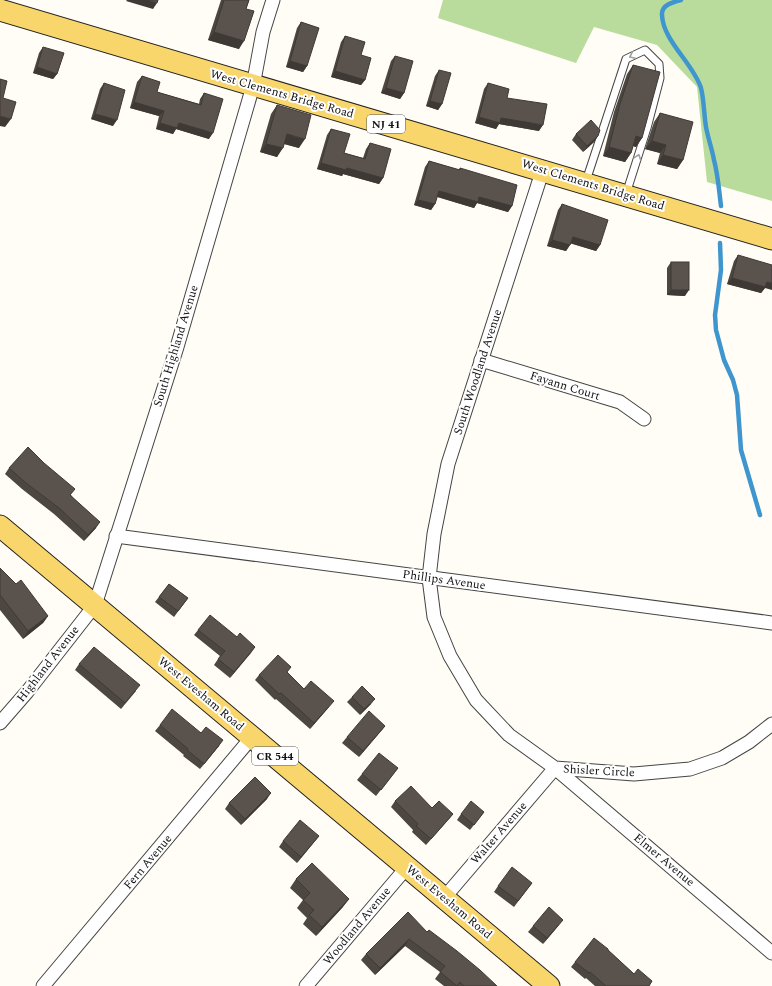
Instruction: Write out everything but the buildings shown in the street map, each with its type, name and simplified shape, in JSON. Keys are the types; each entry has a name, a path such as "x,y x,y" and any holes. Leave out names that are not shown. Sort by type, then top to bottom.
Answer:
{"main road":[{"name":"West Clements Bridge Road","path":"0,10 253,86 543,169 772,239"},
{"name":"West Evesham Road","path":"0,526 549,986"}],"street":[{"name":"South Highland Avenue","path":"94,605 177,347 253,86 263,32 273,0"},
{"name":"South Woodland Avenue","path":"429,578 434,534 448,464 543,169"},
{"name":"Fayann Court","path":"481,360 620,402 644,419"},
{"name":"Phillips Avenue","path":"116,536 772,623"},
{"name":"Shisler Circle","path":"429,578 434,617 450,656 476,700 509,735 555,768 634,774 690,769 722,758 771,728"},
{"name":"Highland Avenue","path":"0,723 27,692 94,605"},
{"name":"Fern Avenue","path":"43,986 252,737"},
{"name":"Walter Avenue","path":"444,898 555,768"},
{"name":"Elmer Avenue","path":"555,768 772,953"},
{"name":"Woodland Avenue","path":"306,986 407,867"}],"lane":[{"path":"586,182 626,59 645,50 659,64 660,78 648,128 626,195"}],"green space":[{"path":"443,0 772,0 772,201 707,182 697,87 657,45 594,27 576,63 438,18"}],"waterway":[{"path":"681,0 665,6 662,15 667,34 692,70 701,88 706,127 716,171 721,206"},
{"path":"720,243 721,270 715,315 716,330 724,360 733,380 737,395 741,450 760,515"}]}
